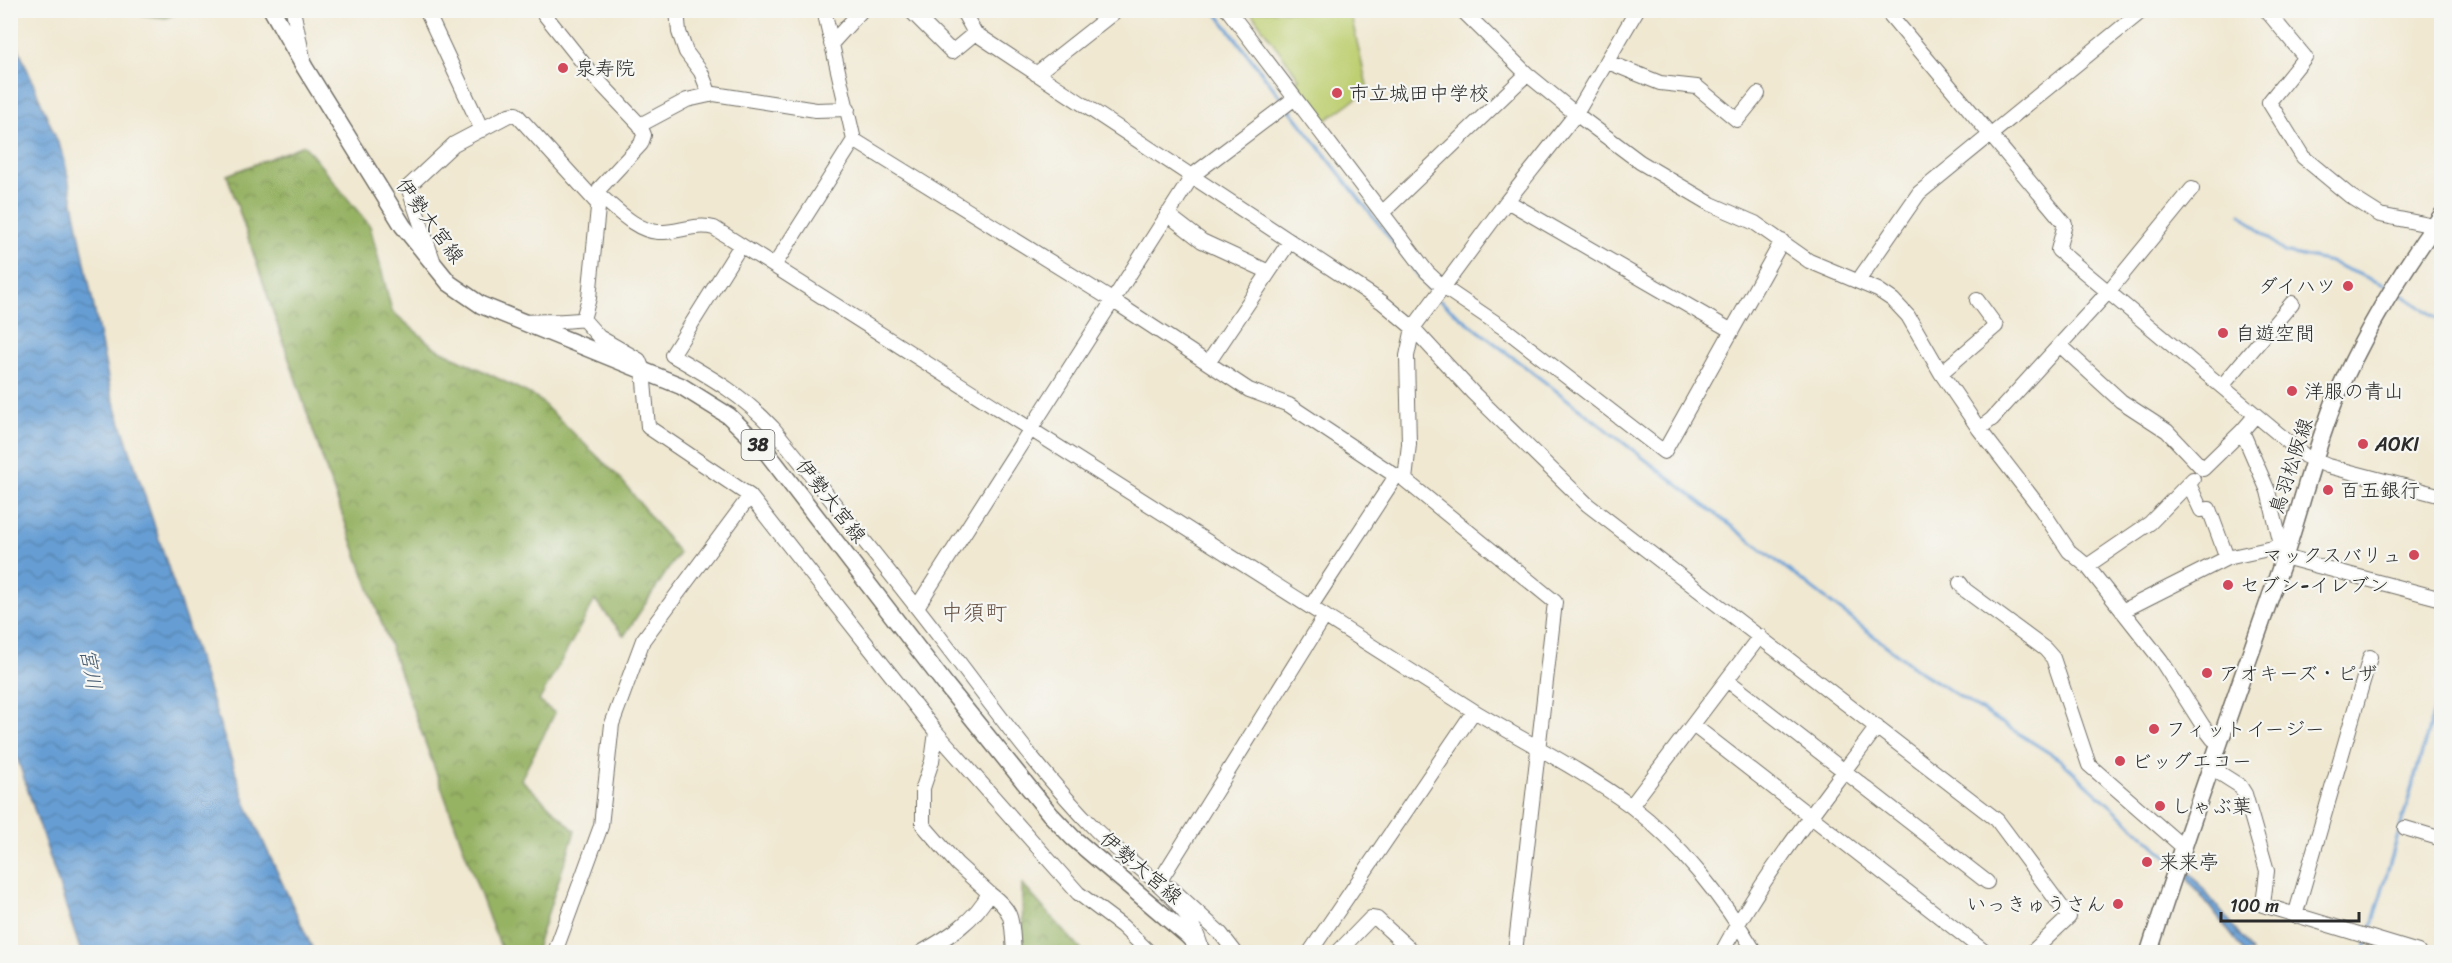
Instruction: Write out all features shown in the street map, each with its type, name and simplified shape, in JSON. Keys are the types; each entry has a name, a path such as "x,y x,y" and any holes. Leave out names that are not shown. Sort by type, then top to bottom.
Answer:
{"main road":[{"name":"伊勢大宮線","path":"272,10 305,68 403,226 449,283 481,305 681,386 729,416 768,454 945,684 1050,813 1073,838 1167,916 1202,952"},
{"name":"鳥羽松阪線","path":"2149,952 2181,851 2337,396 2369,328 2391,290 2438,221"}],"street":[{"path":"293,10 305,68"},
{"path":"426,10 482,130"},
{"path":"541,10 591,73 640,125 644,135 641,144 600,188 589,298 583,319"},
{"path":"677,10 679,32 686,52 701,72 710,95"},
{"path":"774,266 854,140 824,10"},
{"path":"831,44 862,10"},
{"path":"910,10 952,52 975,33"},
{"path":"962,10 975,33 1382,303 1413,328 1473,393 1588,505 1996,820 2069,916 2032,952"},
{"path":"1228,10 1289,103 1382,213 1427,272 1438,294 1505,329 1664,452 1782,241"},
{"path":"1462,10 1476,17 1527,74 1640,162 1712,204 1755,223 1809,261 1858,280 1893,300 1908,316 1941,373 1979,429 2069,551 2088,566 2161,660 2213,739 2218,742"},
{"path":"1311,606 1400,476 1409,444 1407,356 1413,328 1507,201 1576,114 1637,10"},
{"path":"1886,10 2065,224 2058,250 2305,456 2328,466 2442,496"},
{"path":"1858,280 1919,193 2143,10"},
{"path":"2266,10 2305,57 2269,102 2303,157 2350,196 2380,215 2438,221"},
{"path":"1036,74 1111,12"},
{"path":"1608,62 1660,83 1697,87 1737,120 1758,94"},
{"path":"1382,213 1527,74"},
{"path":"640,125 687,100 710,95 816,110 848,108"},
{"path":"917,607 1192,175 1289,103"},
{"path":"437,270 408,187 454,144 509,115 516,114 598,200 642,229 658,232 704,225 714,228 1474,711 1589,778 1631,806 1659,829 1682,854 1738,923 1755,952"},
{"path":"854,140 1112,300 1249,390 1289,405 1400,476 1556,602 1515,952"},
{"path":"1979,429 1992,419 2061,346 2192,189"},
{"path":"1507,201 1732,331"},
{"path":"1167,214 1202,241 1269,272"},
{"path":"1208,363 1290,241"},
{"path":"741,245 672,355 730,388 752,406 773,428 917,607 1036,763 1097,831 1132,862 1159,880 1221,934 1235,952"},
{"path":"1941,373 1996,326 1977,300"},
{"path":"2222,386 2292,303"},
{"path":"525,322 563,323 583,319"},
{"path":"583,319 599,337 639,360 643,369 648,427 750,496 936,732 1078,893 1122,926 1149,952"},
{"path":"2061,346 2121,401 2167,430 2203,469"},
{"path":"2088,566 2150,523 2255,416"},
{"path":"2242,431 2268,491 2283,552"},
{"path":"2189,484 2201,510 2209,509 2227,558"},
{"path":"555,952 601,826 612,724 643,640 750,496"},
{"path":"2122,611 2227,558 2283,552 2442,599"},
{"path":"1960,583 1965,590 2045,649 2053,658 2090,765 2181,851"},
{"path":"1159,880 1325,616"},
{"path":"1631,806 1760,636"},
{"path":"2295,916 2370,657"},
{"path":"1727,680 1987,882"},
{"path":"1310,952 1474,711"},
{"path":"1693,725 1985,952"},
{"path":"1722,952 1738,923 1809,817 1877,727"},
{"path":"936,732 932,760 923,788 923,825 957,864 1004,904 1011,914 1014,952"},
{"path":"2213,759 2221,774 2240,786 2245,794 2267,871 2263,905 2370,942 2418,952"},
{"path":"2405,828 2442,839"},
{"path":"1159,880 1198,936 1202,952"},
{"path":"922,952 955,933 982,906 989,893"},
{"path":"1320,938 1336,952 1371,918 1377,919 1413,952"}],"green space":[{"path":"115,11 181,11 166,18"},
{"path":"1250,11 1350,11 1368,90 1322,123 1293,83 1299,78"},
{"path":"304,145 370,226 392,311 434,347 536,397 620,478 679,553 624,636 595,600 539,701 555,713 521,779 575,831 535,952 503,952 490,921 329,478 227,175"},
{"path":"1022,884 1083,952 1023,952"}],"water":[{"name":"宮川","path":"10,21 20,52 64,157 111,393 246,804 314,952 81,952 11,739"},
{"path":"2184,869 2192,875 2251,952 2243,952 2183,873"}],"waterway":[{"path":"1214,10 1284,102"},
{"path":"1288,107 1433,294"},
{"path":"2241,214 2284,252 2330,262 2387,286"},
{"path":"2398,292 2442,321"},
{"path":"1440,301 1919,671 2059,759 2172,861"},
{"path":"2370,932 2442,683"},
{"path":"2364,952 2367,942"}],"place":[{"name":"泉寿院","path":"563,68"},
{"name":"市立城田中学校","path":"1337,93"},
{"name":"ダイハツ","path":"2348,286"},
{"name":"自遊空間","path":"2223,333"},
{"name":"洋服の青山","path":"2292,391"},
{"name":"AOKI","path":"2363,444"},
{"name":"百五銀行","path":"2328,490"},
{"name":"マックスバリュ","path":"2414,555"},
{"name":"セブン-イレブン","path":"2228,585"},
{"name":"アオキーズ・ピザ","path":"2207,673"},
{"name":"フィットイージー","path":"2154,729"},
{"name":"ビッグエコー","path":"2120,761"},
{"name":"しゃぶ葉","path":"2160,806"},
{"name":"来来亭","path":"2147,862"},
{"name":"いっきゅうさん","path":"2118,904"}],"district":[{"name":"中須町","path":"974,612"}]}
